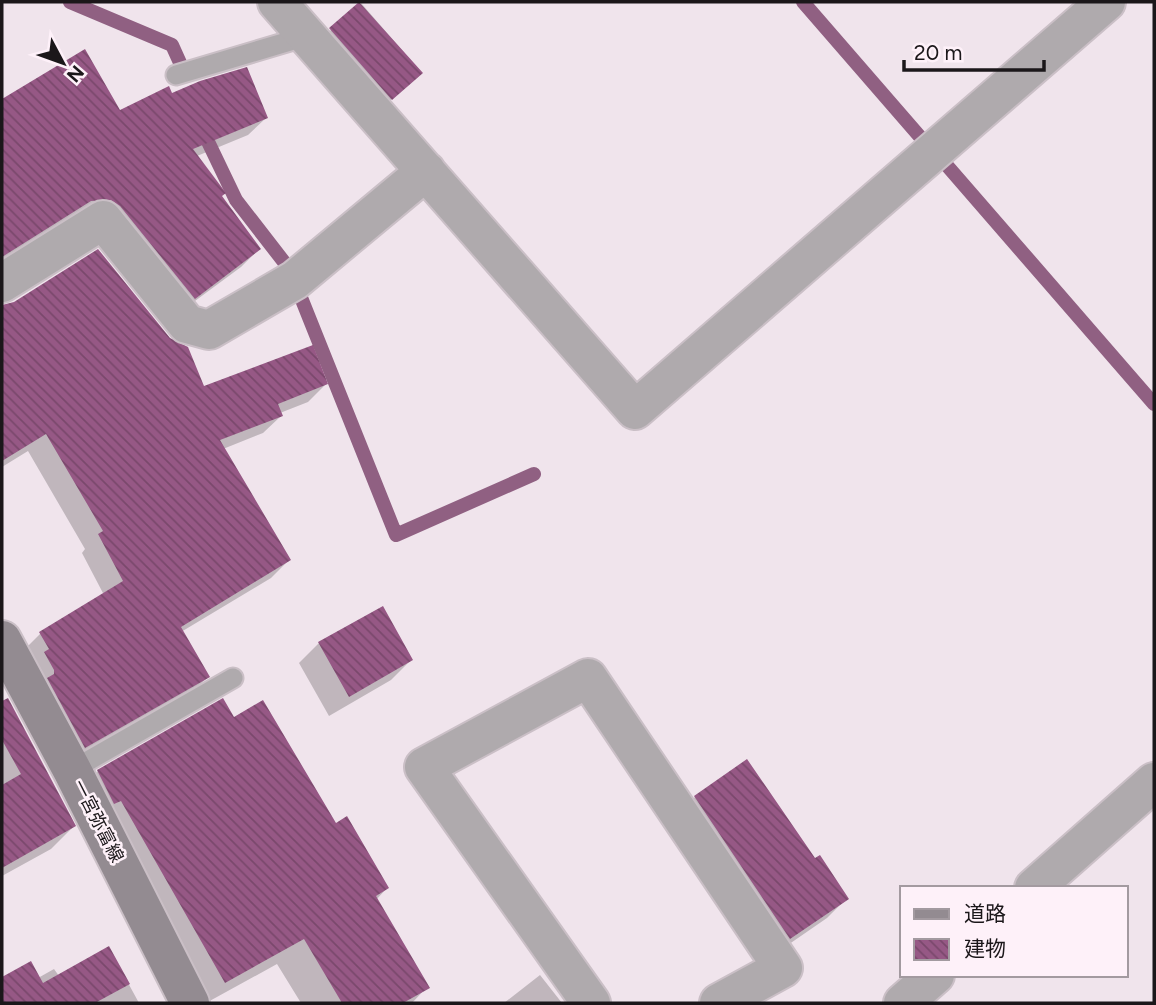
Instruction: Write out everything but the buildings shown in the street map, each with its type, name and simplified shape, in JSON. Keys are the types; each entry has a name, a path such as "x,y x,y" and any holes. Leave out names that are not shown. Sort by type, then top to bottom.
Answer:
{"main road":[{"name":"一宮弥富線","path":"2,640 72,770 190,1003"}],"street":[{"path":"276,2 635,410 1105,2"},
{"path":"2,283 103,220 187,324 209,330 295,280 426,171"},
{"path":"591,1003 424,767 588,678 783,968 719,1003"},
{"path":"1036,886 1154,782"},
{"path":"903,1003 933,977"}],"lane":[{"path":"176,75 307,36"},
{"path":"72,770 233,678"}],"waterway":[{"path":"70,2 172,45 181,65"},
{"path":"803,2 928,146"},
{"path":"201,127 236,200 291,271"},
{"path":"943,161 1154,404"},
{"path":"300,295 396,535 534,474"}]}
